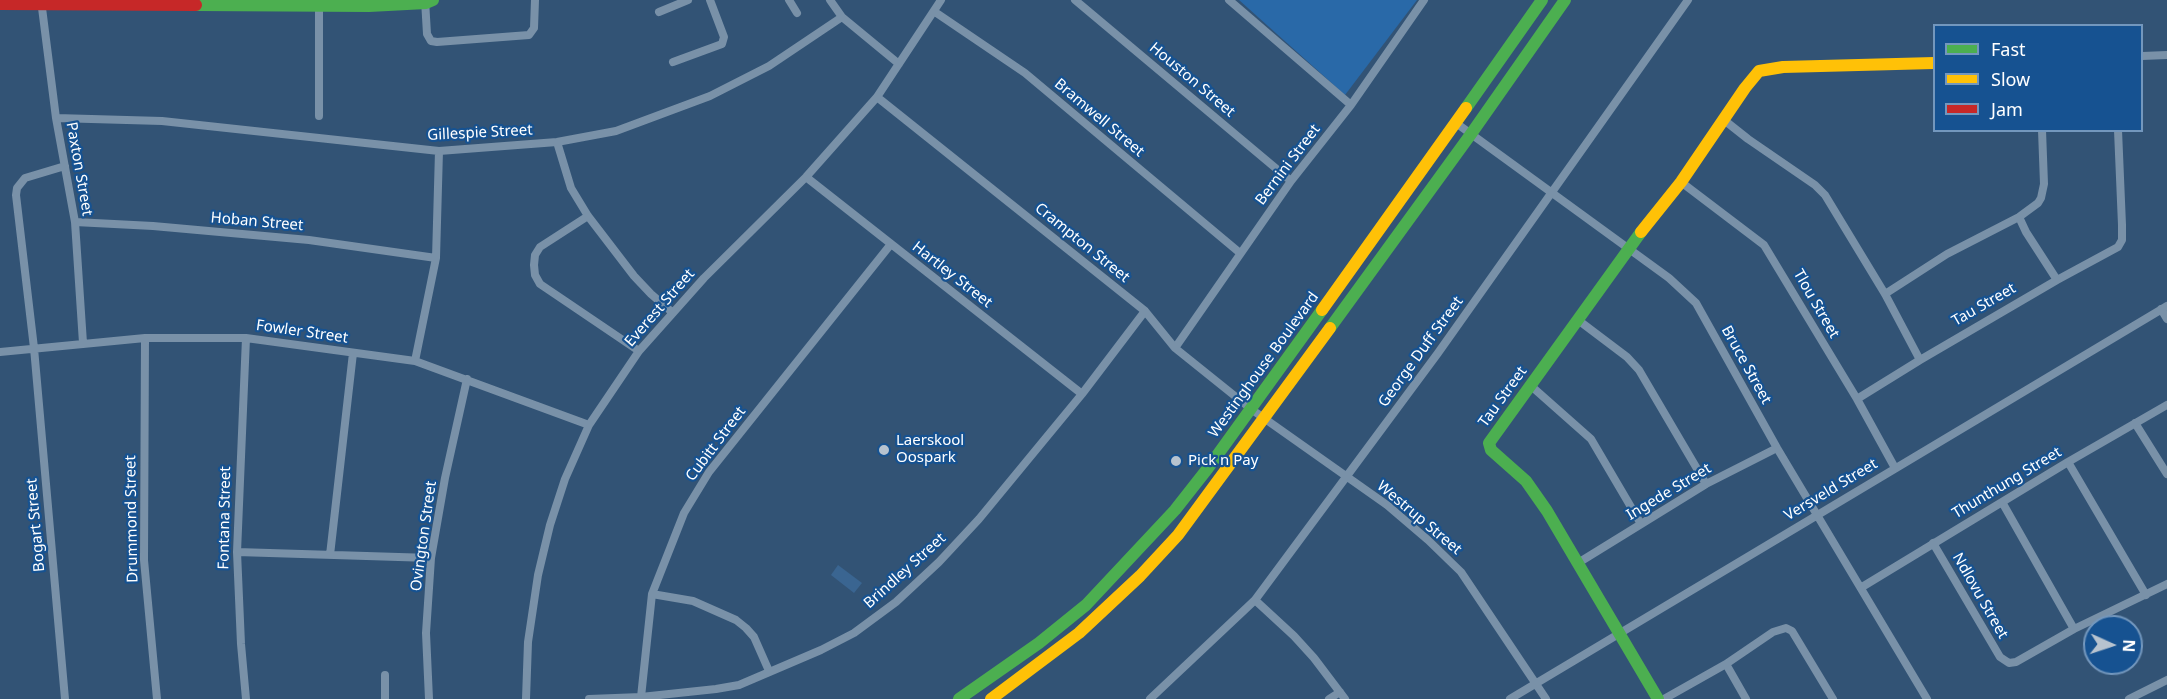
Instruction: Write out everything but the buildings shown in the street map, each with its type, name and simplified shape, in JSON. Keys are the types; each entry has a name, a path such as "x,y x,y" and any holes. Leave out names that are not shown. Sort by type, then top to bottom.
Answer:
{"street":[{"path":"0,4 42,2 319,3 369,6 428,1 427,34 432,41 437,42 528,35 534,28 535,0"},
{"path":"658,12 688,0"},
{"path":"673,62 719,46 723,42 724,37 710,0"},
{"path":"789,0 796,13"},
{"path":"830,0 842,17 899,64"},
{"name":"Everest Street","path":"526,699 530,631 538,575 550,525 589,425 639,351 704,278 806,177 877,97 941,0"},
{"name":"Houston Street","path":"1075,0 1291,181"},
{"path":"1229,0 1351,105"},
{"name":"Bernini Street","path":"1175,348 1291,181 1351,105 1424,0"},
{"name":"Westinghouse Boulevard","path":"959,699 1039,643 1095,596 1175,510 1251,409 1542,0"},
{"name":"Westinghouse Boulevard","path":"991,699 1053,654 1112,604 1140,576 1193,515 1471,134 1565,0"},
{"name":"George Duff Street","path":"1150,699 1255,600 1438,353 1688,0"},
{"name":"Paxton Street","path":"42,2 56,118 75,222 83,343"},
{"path":"319,3 319,116"},
{"name":"Bramwell Street","path":"934,12 1025,73 1240,253"},
{"name":"Gillespie Street","path":"56,118 162,121 440,151 557,141 616,131 710,96 769,66 842,17"},
{"path":"2143,56 2167,55"},
{"name":"Tau Street","path":"1658,699 1535,492 1489,447 1491,438 1628,249 1682,182 1759,71 1933,63"},
{"name":"Crampton Street","path":"877,97 1145,311 1175,348 1263,417"},
{"path":"1724,120 1815,184 1826,195 1885,294 1920,360"},
{"name":"Bruce Street","path":"1456,123 1669,278 1696,303 1777,448 1927,699"},
{"path":"1885,294 1947,254 2019,217 2038,203 2043,190 2042,132"},
{"name":"Tau Street","path":"1857,399 2057,280 2118,247 2122,240 2118,132"},
{"path":"557,141 571,188 588,216 634,276 673,313"},
{"path":"415,361 436,258 440,151"},
{"name":"Bogart Street","path":"65,166 25,178 17,188 16,210 34,348 65,699"},
{"name":"Hartley Street","path":"806,177 1082,394"},
{"name":"Tlou Street","path":"1682,182 1764,245 1857,399 1895,468"},
{"path":"588,216 540,247 535,255 535,275 540,284 639,351"},
{"path":"2019,217 2057,280"},
{"name":"Hoban Street","path":"75,222 153,226 309,240 436,258"},
{"name":"Cubitt Street","path":"641,697 652,594 684,513 709,472 891,244"},
{"path":"2164,308 2167,319"},
{"name":"Versveld Street","path":"1510,699 2164,308"},
{"name":"Brindley Street","path":"589,699 641,697 740,685 854,633 896,602 939,562 979,519 1082,394 1145,311"},
{"path":"1578,320 1627,357 1639,370 1706,484"},
{"name":"Fowler Street","path":"0,352 145,338 246,338 415,361 589,425"},
{"name":"Drummond Street","path":"145,338 144,560 157,699"},
{"name":"Fontana Street","path":"246,338 237,552 246,699"},
{"path":"330,555 352,352"},
{"name":"Ovington Street","path":"429,699 426,633 432,558 445,478 467,379"},
{"path":"1530,385 1592,440 1641,524"},
{"name":"Thunthung Street","path":"1862,587 2167,405"},
{"name":"Westrup Street","path":"1263,417 1387,505 1454,564 1546,699"},
{"path":"2135,423 2167,474"},
{"name":"Ingede Street","path":"1578,563 1706,484 1777,448"},
{"path":"2068,462 2146,595"},
{"path":"2002,502 2074,629"},
{"name":"Ndlovu Street","path":"1933,543 2004,661 2016,662 2074,629 2167,584"},
{"path":"237,552 432,558"},
{"path":"652,594 693,602 736,620 754,637 769,672"},
{"path":"1255,600 1294,636 1343,695 1329,699"},
{"path":"1664,699 1726,664 1773,632 1786,628 1792,631 1833,699"},
{"path":"1726,664 1746,699"},
{"path":"385,675 385,699"},
{"path":"2129,699 2167,680"}],"shaded area":[{"path":"1239,0 1417,0 1345,95"},
{"path":"838,565 862,583 854,593 831,575"}],"traffic: fast":[{"path":"196,5 369,6 426,3 433,0"},
{"path":"1466,108 1542,0"},
{"path":"1330,328 1565,0"},
{"path":"1641,232 1489,443 1491,450 1526,481 1547,511 1658,699"},
{"path":"959,699 1039,643 1086,605 1175,510 1322,310"}],"traffic: slow":[{"path":"1641,232 1681,182 1759,71 1783,67 1933,63"},
{"path":"1322,310 1466,108"},
{"path":"991,699 1079,633 1140,576 1178,535 1330,328"}],"traffic: jam":[{"path":"0,4 196,5"}],"place":[{"name":"Laerskool Oospark","path":"884,450"},
{"name":"Pick n Pay","path":"1176,461"}]}
